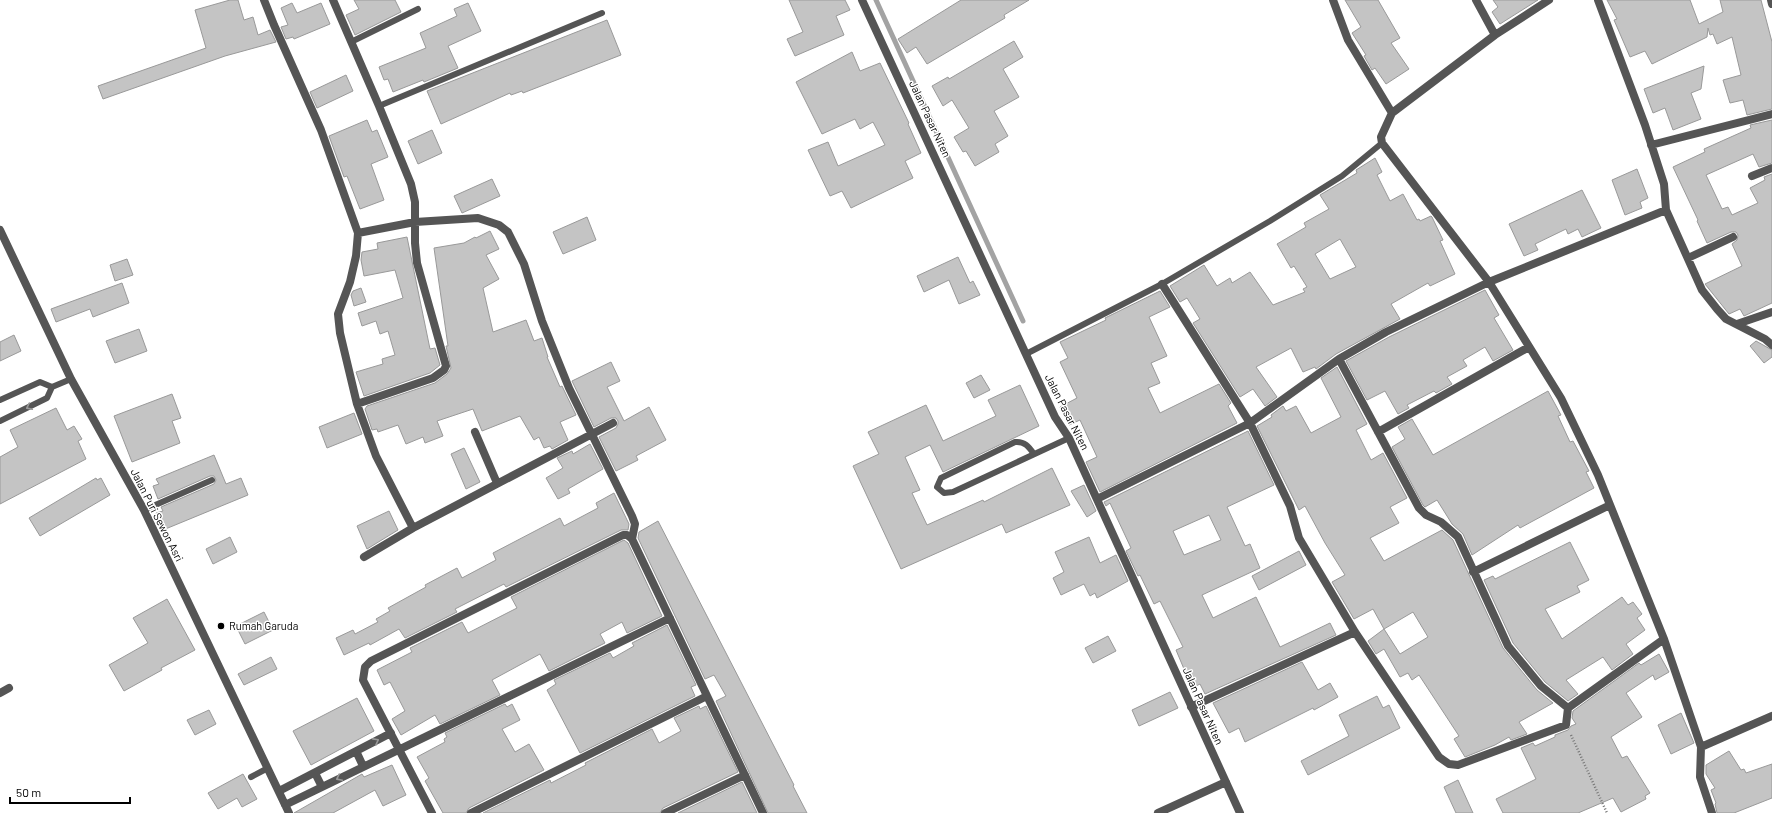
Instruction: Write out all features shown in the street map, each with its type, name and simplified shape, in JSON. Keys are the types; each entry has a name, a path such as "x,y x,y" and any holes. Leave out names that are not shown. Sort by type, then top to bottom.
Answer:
{"street":[{"path":"264,0 320,130 358,233 356,256 350,282 338,314 340,333 358,404 376,456 413,528"},
{"path":"332,0 380,106 412,184 415,202 414,222 417,263 446,366 444,370 433,378 358,404"},
{"name":"Jalan Pasar Niten","path":"862,0 1055,417 1069,438 1240,813"},
{"path":"1333,0 1348,40 1392,113"},
{"path":"1476,0 1494,35"},
{"path":"1549,0 1536,4 1392,113 1382,140 1488,282 1561,398 1598,475 1664,639 1701,747 1700,777 1703,790 1712,813"},
{"path":"1598,0 1651,144 1664,184 1666,210 1702,290 1716,309 1726,319 1766,339 1772,345"},
{"path":"1771,0 1772,4"},
{"path":"1651,144 1772,114"},
{"path":"1752,176 1772,168"},
{"path":"1097,499 1250,423 1339,359 1386,332 1488,282 1666,210"},
{"path":"358,233 414,222 478,218 498,225 508,232 524,264 542,321 569,388 590,434 632,516 634,524 632,538 763,813"},
{"name":"Jalan Puri Sewon Asri","path":"0,230 71,379 144,510 289,813"},
{"path":"1688,258 1733,237"},
{"path":"1162,284 1250,423 1290,506 1299,538 1355,632 1439,757 1449,764 1458,765 1566,725 1568,708 1664,639"},
{"path":"1737,324 1772,312"},
{"path":"1378,432 1529,347"},
{"path":"1339,359 1419,508 1426,515 1441,522 1458,537 1508,646 1540,686 1568,708"},
{"path":"364,557 413,528 613,423"},
{"path":"475,432 497,483"},
{"path":"1473,572 1610,505"},
{"path":"432,813 363,680 365,667 371,661 623,535 627,535 632,538"},
{"path":"285,805 670,618"},
{"path":"1191,707 1355,632"},
{"path":"0,693 9,688"},
{"path":"472,813 707,696"},
{"path":"1701,747 1772,716"},
{"path":"279,791 391,733"},
{"path":"356,751 363,766"},
{"path":"315,773 322,787"},
{"path":"665,813 745,776"},
{"path":"1158,813 1226,782"}],"lane":[{"path":"351,42 418,9"},
{"path":"380,106 602,13"},
{"path":"1026,354 1162,284 1270,221 1342,176 1382,140"},
{"path":"1,418 46,398 52,387 71,379"},
{"path":"0,400 40,382 52,387"},
{"path":"1034,454 1027,444 1015,442 941,478 937,487 944,493 953,492 1069,438"},
{"path":"144,510 212,480"},
{"path":"251,777 268,768"}],"path":[{"path":"1566,725 1607,813"}],"building":[{"path":"230,0 238,0 244,20 253,17 258,35 270,30 276,42 225,56 103,99 98,86 206,48 195,10"},
{"path":"354,0 395,0 401,12 355,35 346,15 359,9"},
{"path":"789,0 845,0 850,10 836,16 844,35 795,56 787,39 803,32"},
{"path":"961,0 1029,0 1004,15 1005,18 927,64 916,47 907,53 898,39"},
{"path":"1345,0 1378,0 1400,38 1391,43 1409,69 1386,84 1375,68 1372,70 1364,56 1366,55 1352,33 1361,27"},
{"path":"1493,0 1538,0 1500,24 1492,12 1498,7"},
{"path":"1607,0 1690,0 1699,24 1723,12 1720,0 1761,0 1772,42 1772,109 1747,115 1743,100 1730,103 1723,80 1741,75 1732,37 1717,44 1713,34 1710,35 1708,28 1707,37 1652,64 1645,51 1630,57 1614,20 1617,19"},
{"path":"292,3 297,13 321,3 330,24 294,39 293,37 286,39 281,27 288,25 281,8"},
{"path":"468,3 481,31 448,46 458,68 424,82 423,80 393,92 388,79 384,80 379,67 426,48 420,33 457,16 454,9"},
{"path":"607,20 621,55 523,93 522,91 511,95 510,93 441,124 427,91"},
{"path":"1014,41 1023,57 1003,69 1019,97 994,111 1008,136 995,144 999,152 975,166 966,151 963,152 954,137 969,128 952,100 943,106 932,86 948,77 949,79"},
{"path":"852,52 860,71 880,63 909,123 908,124 921,153 905,161 913,178 851,208 842,191 830,196 808,150 828,142 838,166 885,145 873,122 860,129 855,119 822,134 796,82"},
{"path":"1704,66 1701,89 1691,93 1701,119 1673,130 1665,108 1653,113 1644,89"},
{"path":"346,75 353,91 317,108 310,92"},
{"path":"367,120 372,132 377,130 388,157 371,164 384,200 360,209 347,176 344,177 329,136"},
{"path":"1772,120 1772,163 1759,167 1753,154 1706,175 1722,209 1728,207 1732,215 1758,203 1750,188 1765,180 1764,177 1772,174 1772,303 1744,316 1740,309 1729,314 1705,284 1742,266 1732,244 1737,240 1738,235 1736,232 1731,232 1707,243 1673,167 1705,152 1704,149 1751,128 1750,125"},
{"path":"432,130 442,153 418,164 408,141"},
{"path":"1375,158 1382,172 1377,175 1390,201 1403,194 1417,220 1419,219 1420,221 1431,216 1432,217 1443,240 1440,241 1455,274 1430,286 1428,283 1391,304 1400,319 1336,354 1316,369 1315,367 1303,372 1291,348 1256,367 1277,397 1265,406 1253,389 1240,397 1193,323 1200,319 1187,298 1180,302 1170,286 1204,265 1217,286 1230,278 1232,283 1250,272 1273,305 1305,292 1303,289 1307,287 1294,266 1291,268 1277,244 1306,227 1304,223 1329,209 1320,195 1357,173 1356,170","holes":["1340,239 1356,267 1330,279 1315,254"]},
{"path":"1637,169 1648,198 1640,202 1642,208 1625,215 1612,180"},
{"path":"492,179 500,196 462,213 454,196"},
{"path":"1582,190 1601,228 1582,237 1578,229 1568,234 1566,229 1535,244 1538,250 1524,256 1509,224"},
{"path":"587,217 596,240 563,254 553,232"},
{"path":"490,231 499,249 486,255 499,279 483,288 493,332 526,320 534,341 542,338 547,357 560,387 562,386 576,415 560,422 568,440 552,449 550,446 544,448 539,437 534,440 520,416 482,431 473,409 437,421 443,436 425,443 423,437 406,444 398,425 378,432 377,429 372,430 365,409 367,406 435,383 447,374 451,368 446,346 448,346 434,248 464,243"},
{"path":"407,237 430,349 435,348 440,365 430,373 364,396 356,372 383,364 382,359 395,355 388,331 380,334 376,321 362,326 358,313 403,298 395,270 364,276 361,260 362,252 378,249 377,243"},
{"path":"958,257 970,283 973,281 980,295 959,304 949,280 924,292 917,276"},
{"path":"127,259 133,275 115,281 110,265"},
{"path":"122,283 129,303 93,317 90,309 56,322 51,309"},
{"path":"361,288 366,302 354,306 351,295 353,291"},
{"path":"1485,290 1499,315 1494,318 1513,350 1493,361 1485,347 1463,360 1467,366 1447,377 1452,384 1436,393 1434,391 1407,405 1409,408 1398,414 1385,391 1367,400 1346,361 1389,337"},
{"path":"1160,291 1170,307 1149,317 1167,356 1151,363 1160,383 1148,388 1160,413 1219,384 1231,403 1228,406 1237,423 1100,492 1086,462 1097,457 1080,420 1069,425 1060,407 1077,398 1060,362 1068,358 1060,342 1106,320 1105,318"},
{"path":"139,329 147,351 115,363 106,341"},
{"path":"14,335 21,351 0,361 0,342"},
{"path":"1756,341 1772,350 1772,357 1764,363 1750,346"},
{"path":"611,362 620,381 607,387 624,421 649,407 666,440 636,456 638,460 616,471 599,437 616,428 618,421 616,418 611,418 594,427 572,381"},
{"path":"1337,367 1367,424 1356,430 1371,460 1383,453 1407,498 1390,507 1399,523 1370,538 1384,561 1442,530 1453,540 1503,648 1537,690 1553,703 1519,722 1527,734 1511,740 1509,737 1495,745 1465,757 1454,739 1459,736 1419,675 1412,680 1408,673 1400,677 1384,649 1376,654 1368,641 1384,629 1373,609 1354,619 1332,582 1345,575 1325,543 1305,506 1299,510 1257,426 1272,417 1271,415 1283,406 1286,411 1296,406 1311,433 1341,417 1321,378","holes":["1413,612 1428,637 1400,654 1384,629"]},
{"path":"981,375 990,390 974,398 966,383"},
{"path":"1020,385 1039,426 943,472 930,445 905,457 920,490 912,493 927,525 983,500 984,502 1052,468 1070,505 1006,533 1002,524 901,569 853,466 879,454 868,432 926,405 943,441 996,416 988,400"},
{"path":"1548,391 1561,415 1558,416 1570,442 1573,441 1589,471 1586,472 1594,488 1520,528 1518,525 1472,555 1463,534 1452,524 1437,500 1425,507 1423,505 1392,447 1405,439 1398,427 1412,419 1433,455"},
{"path":"172,394 181,418 172,421 180,443 132,462 114,416"},
{"path":"56,408 67,430 74,426 82,439 78,441 86,459 0,504 0,457 18,447 10,430"},
{"path":"354,413 362,434 327,448 319,427"},
{"path":"1248,431 1274,485 1227,507 1245,546 1250,544 1260,568 1202,595 1213,618 1256,597 1280,647 1330,623 1336,635 1205,694 1200,684 1192,688 1176,650 1183,647 1160,601 1154,604 1140,575 1138,576 1126,551 1131,548 1110,503 1106,506 1104,502","holes":["1209,515 1221,540 1184,555 1173,531"]},
{"path":"590,444 603,469 568,489 570,493 558,499 546,478 563,468 557,458 572,451 573,454"},
{"path":"464,448 480,482 466,489 451,454"},
{"path":"214,455 226,484 241,478 248,495 163,530 156,513 163,511 161,507 214,484 216,480 214,476 210,476 158,499 153,486 159,484 156,479"},
{"path":"96,478 97,480 101,478 110,495 40,536 29,518"},
{"path":"1084,485 1096,511 1087,517 1071,491"},
{"path":"614,493 629,524 628,530 621,530 506,587 504,584 455,609 457,612 405,638 399,629 370,645 369,643 344,655 336,638 353,630 355,634 378,622 376,619 390,611 388,608 426,587 425,585 457,568 462,578 496,560 493,553 560,518 564,526 598,508 596,503"},
{"path":"389,511 398,530 367,549 357,526"},
{"path":"658,521 807,813 768,813 716,701 726,696 714,675 705,679 638,538 639,532"},
{"path":"230,537 237,552 213,564 206,549"},
{"path":"1089,537 1100,563 1116,555 1128,581 1097,598 1095,593 1090,596 1084,584 1061,595 1053,578 1064,572 1055,552"},
{"path":"624,540 628,543 662,616 627,633 622,622 600,634 605,643 549,671 540,654 492,680 500,695 440,724 435,715 401,735 392,719 405,711 390,682 384,685 377,670 412,652 410,648 462,622 468,633 517,608 511,597"},
{"path":"1570,542 1589,580 1577,586 1580,592 1545,609 1562,639 1622,597 1628,605 1633,602 1642,614 1637,618 1645,630 1626,644 1633,654 1612,670 1603,657 1566,680 1578,694 1568,701 1545,682 1513,643 1484,580 1493,576 1495,579"},
{"path":"1299,551 1306,565 1259,590 1252,576"},
{"path":"167,599 195,650 161,668 162,670 124,691 109,665 148,643 133,618"},
{"path":"264,612 273,630 245,644 236,626"},
{"path":"667,625 696,685 691,687 695,696 580,753 547,690 556,684 554,680 610,653 613,658 634,646 632,643"},
{"path":"1108,636 1116,651 1093,663 1085,648"},
{"path":"1659,654 1669,672 1655,680 1653,675 1626,693 1642,717 1611,737 1622,758 1627,756 1650,793 1645,796 1646,799 1621,812 1613,798 1578,813 1503,813 1496,799 1536,779 1521,748 1533,743 1535,746 1568,730 1571,726 1576,724 1572,718 1573,711 1639,663 1641,665"},
{"path":"271,657 277,669 244,685 238,674"},
{"path":"1302,662 1318,690 1330,683 1338,697 1314,710 1313,708 1245,742 1239,728 1229,733 1213,703"},
{"path":"1170,692 1178,708 1139,726 1132,710"},
{"path":"1377,696 1383,708 1389,705 1400,728 1308,775 1301,761 1349,736 1339,715"},
{"path":"357,698 374,731 311,765 293,731"},
{"path":"505,704 507,707 512,704 520,720 502,729 515,752 529,744 544,770 469,808 466,813 443,813 425,781 429,778 417,757 445,742 444,739 447,737 445,733"},
{"path":"699,706 700,709 706,706 738,772 663,808 660,813 483,813 550,780 551,783 586,765 585,763 652,729 659,743 681,731 674,718"},
{"path":"209,710 216,724 195,735 187,720"},
{"path":"1681,713 1694,743 1671,754 1658,725"},
{"path":"1729,751 1741,770 1744,769 1746,773 1772,764 1772,798 1734,813 1717,813 1716,803 1711,790 1715,788 1706,774 1706,765"},
{"path":"392,765 406,795 383,806 375,790 333,813 294,813 362,774 364,777"},
{"path":"243,774 257,799 242,807 237,798 218,809 208,793"},
{"path":"1458,780 1473,813 1456,813 1444,787"},
{"path":"742,782 757,813 678,813"}],"waterway":[{"path":"876,0 1023,321"}],"place":[{"name":"Rumah Garuda","path":"221,626"}]}
